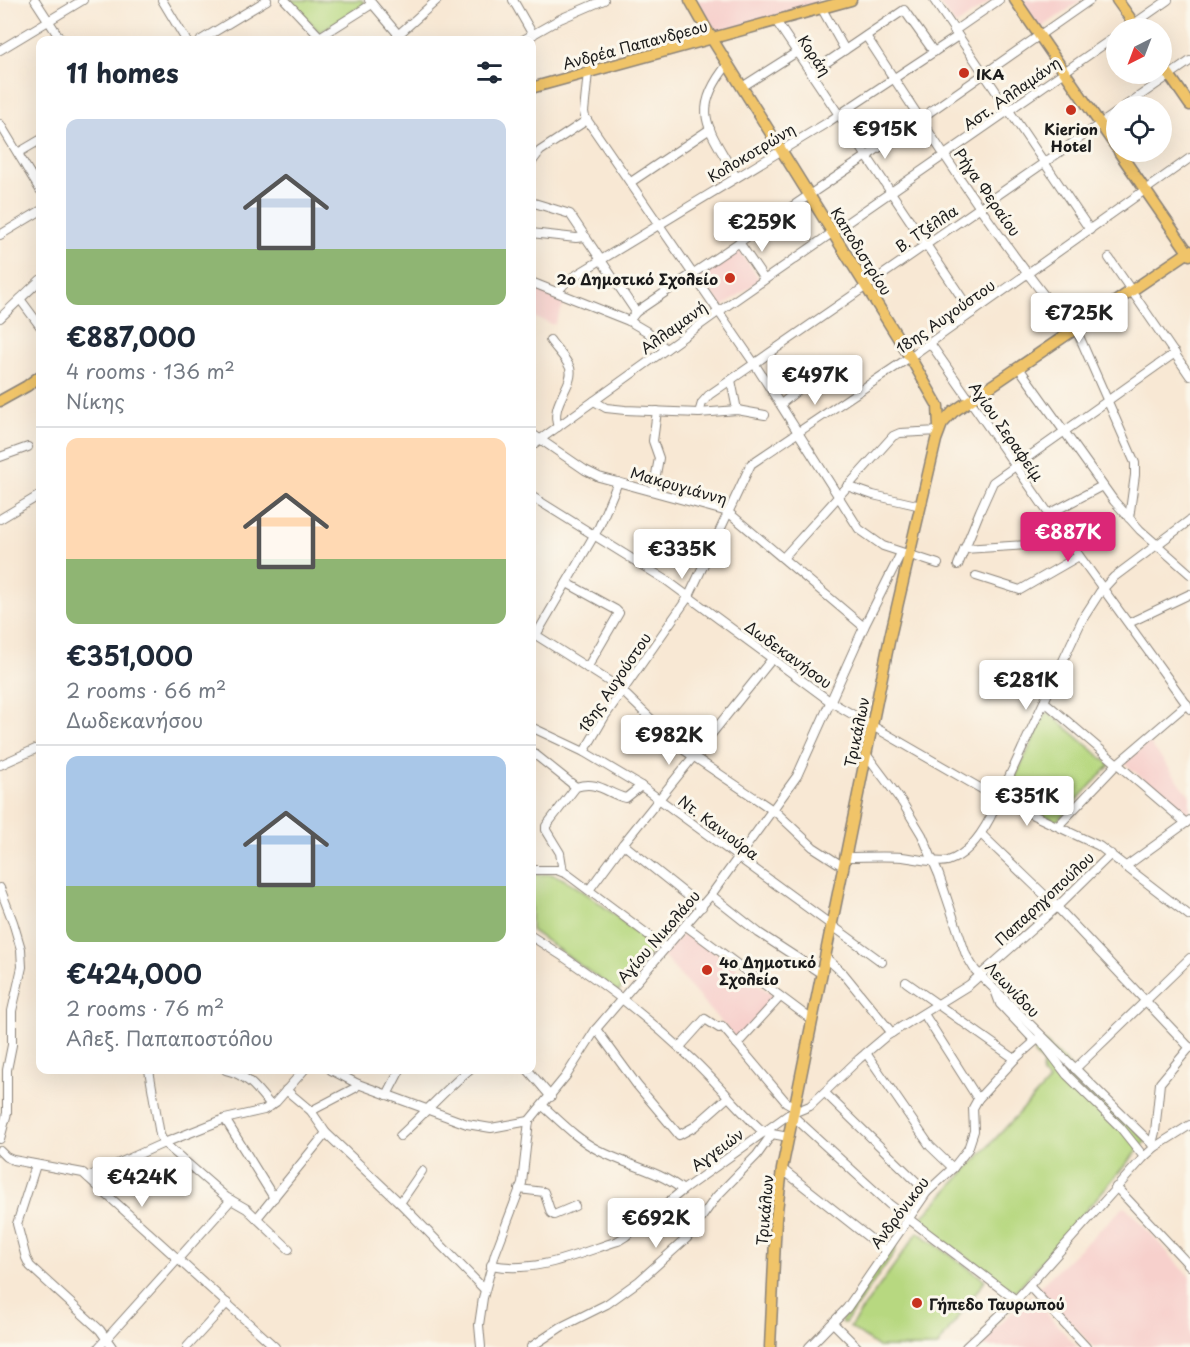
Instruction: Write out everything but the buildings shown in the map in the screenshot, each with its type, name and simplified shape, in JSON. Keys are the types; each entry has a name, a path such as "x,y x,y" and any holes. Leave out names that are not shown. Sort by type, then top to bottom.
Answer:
{"main road":[{"name":"Καποδιστρίου","path":"690,0 910,357 938,406 939,431"},
{"name":"Ανδρέα Παπανδρεου","path":"536,87 851,0"},
{"path":"1015,0 1106,133"},
{"path":"1117,0 1128,18"},
{"path":"1172,79 1190,105"},
{"path":"1126,162 1189,253"},
{"name":"Τρικάλων","path":"770,1347 776,1219 782,1169 872,726 904,554 921,506 939,431 953,412 1189,253"},
{"path":"0,401 36,379"},
{"path":"938,406 953,412"}],"street":[{"path":"35,0 58,36"},
{"path":"0,50 83,0"},
{"path":"162,0 184,36"},
{"path":"208,36 267,0"},
{"path":"285,0 321,36"},
{"path":"403,36 437,0"},
{"path":"513,0 533,34"},
{"path":"934,0 1090,230"},
{"name":"Κολοκοτρώνη","path":"558,291 568,280 839,115 934,52 999,0"},
{"path":"629,321 636,312 867,156 1090,0"},
{"path":"1145,18 1168,0"},
{"path":"530,36 565,16 599,1"},
{"path":"326,36 370,2 399,36"},
{"path":"822,9 845,50"},
{"path":"811,73 904,10 934,52"},
{"name":"Κοράη","path":"776,21 972,313"},
{"name":"Ρήγα Φεραίου","path":"866,36 1028,274 1075,330 1135,463 1129,518"},
{"name":"Αστ. Αλλαμάνη","path":"832,232 1106,43"},
{"path":"742,87 797,52"},
{"path":"1172,73 1190,61"},
{"path":"728,64 708,94 705,111 710,129 736,177"},
{"path":"588,72 584,112 587,120 754,363 863,533 883,546 938,564"},
{"path":"1139,96 1156,84"},
{"path":"536,156 540,151 587,120"},
{"name":"Β. Τζέλλα","path":"699,413 704,399 1106,120"},
{"path":"0,124 36,182"},
{"path":"631,182 710,129"},
{"path":"18,153 36,142"},
{"name":"18ης Αυγούστου","path":"584,752 599,724 689,596 749,466 910,357 1190,158"},
{"path":"536,204 570,214 636,312"},
{"path":"0,235 36,213"},
{"name":"Αλλαμανή","path":"536,443 832,232"},
{"path":"536,234 586,237"},
{"path":"739,242 764,279"},
{"path":"1109,258 1190,376"},
{"path":"0,318 36,284"},
{"path":"536,284 629,321 646,331 666,349"},
{"path":"20,299 36,321"},
{"path":"550,340 570,370 569,378 556,408 558,427"},
{"name":"Αγίου Σεραφείμ","path":"930,343 1015,467 1188,707"},
{"path":"958,565 990,487 1174,353"},
{"path":"781,404 825,368"},
{"path":"1018,368 1102,486 1129,518 1190,574"},
{"path":"731,380 737,410"},
{"path":"594,401 606,408 699,413 737,410 765,415"},
{"path":"653,491 659,458 653,441 657,411"},
{"path":"783,558 895,434 939,431"},
{"name":"Μακρυγιάννη","path":"536,436 590,473 728,512 864,627"},
{"path":"0,457 28,447"},
{"path":"536,629 567,582 606,514 618,482"},
{"path":"847,486 873,495 921,506"},
{"path":"1049,514 1102,486"},
{"path":"0,519 36,497"},
{"name":"Δωδεκανήσου","path":"536,499 689,596 831,702 999,799 1091,841 1190,916"},
{"path":"536,636 622,690 672,740 693,757 772,810 813,847 845,862 902,857 947,861 955,858 981,834 1082,620 1103,588 1190,520"},
{"path":"964,549 1027,545"},
{"name":"Αγίου Νικολάου","path":"530,1121 551,1096 596,1029 702,907 799,772 864,627 904,554"},
{"path":"976,576 1020,590 1079,556"},
{"path":"567,582 619,614 587,668"},
{"path":"1129,623 1190,594"},
{"path":"589,890 622,844 772,659"},
{"path":"1045,702 1188,822 1125,867"},
{"path":"1058,826 1117,764 1188,707"},
{"name":"Ντ. Κανιούρα","path":"536,732 584,752 641,786 882,963"},
{"path":"0,765 36,749"},
{"name":"Λεωνίδου","path":"866,754 922,835 966,955 980,975 1038,1039 1075,1070 1153,1145"},
{"path":"536,755 576,786"},
{"path":"563,872 560,853 546,824 576,786 583,784 599,786 626,798 641,786"},
{"path":"981,834 1057,908 1190,1048 1160,1083 1153,1145"},
{"path":"622,844 702,907"},
{"name":"Παπαρηγοπούλου","path":"794,1111 808,1107 866,1053 892,1033 959,992 980,975 1057,908 1111,854"},
{"path":"536,870 551,869 563,872 666,948"},
{"path":"0,888 21,949 22,967 12,1011 12,1045 7,1070 7,1113 0,1139"},
{"path":"711,895 759,933 822,974"},
{"path":"686,926 812,1020"},
{"path":"536,939 621,999 679,1048 768,1133 788,1137"},
{"path":"825,957 846,976 892,1033"},
{"path":"1075,1070 1190,958"},
{"path":"906,982 1014,1059"},
{"path":"737,1044 780,997"},
{"path":"924,1014 978,1099 1014,1059 1038,1039 1079,1088 1120,1127 1144,1157"},
{"path":"679,1048 707,1018 719,1028 722,1026 794,1111 889,1204 1016,1300"},
{"path":"596,1029 637,1085 679,1135 694,1127 728,1096"},
{"path":"866,1053 930,1146 953,1168"},
{"path":"150,1074 160,1135 164,1143 231,1200 247,1209 289,1249"},
{"path":"240,1074 248,1079 271,1106"},
{"path":"88,1177 225,1119 256,1113 271,1106 300,1074"},
{"path":"339,1074 358,1084 467,1124 500,1127 530,1121 523,1178 485,1290 479,1325 481,1347"},
{"path":"387,1095 398,1074"},
{"path":"400,1136 465,1074"},
{"path":"531,1074 551,1096"},
{"path":"311,1111 355,1088 358,1084"},
{"path":"286,1090 311,1111 326,1133 400,1203 485,1290"},
{"path":"825,1093 927,1192"},
{"name":"Ανδρόνικου","path":"809,1347 834,1324 849,1305 927,1192 953,1168 972,1140 973,1111 978,1099"},
{"path":"543,1106 596,1149 618,1160 660,1174 683,1190"},
{"name":"Αγγειών","path":"492,1265 506,1268 537,1266 618,1241 683,1190 768,1133 794,1111"},
{"path":"225,1119 274,1198"},
{"path":"966,1347 1029,1286 1153,1145 1190,1125"},
{"path":"257,1218 326,1133"},
{"path":"531,1347 555,1330 607,1304 639,1281 687,1238 716,1197 758,1155 768,1133"},
{"path":"0,1151 9,1159 78,1170 88,1177 275,1347"},
{"path":"36,1165 17,1224 26,1258 30,1266 100,1330 112,1347"},
{"path":"782,1169 886,1251"},
{"path":"400,1203 422,1171"},
{"path":"1116,1187 1190,1266"},
{"path":"519,1189 544,1192 552,1215 575,1206"},
{"path":"99,1347 231,1200"},
{"path":"1029,1286 1086,1347"},
{"path":"187,1347 227,1303"},
{"path":"834,1324 857,1347"}],"shaded area":[{"path":"696,0 818,0 818,5 717,34"},
{"path":"937,0 992,0 955,26"},
{"path":"1020,0 1082,0 1039,29"},
{"name":"2ο Δημοτικό Σχολείο","path":"738,249 760,280 722,307 700,276"},
{"path":"536,288 567,298 554,325 536,318"},
{"path":"1149,742 1190,796 1190,811 1186,814 1124,763"},
{"name":"4ο Δημοτικό Σχολείο","path":"686,930 775,997 736,1039 663,956"},
{"path":"1125,1206 1190,1277 1190,1347 1094,1347 1038,1288"},
{"path":"1030,1296 1077,1347 974,1347"}],"green space":[{"path":"289,0 362,0 365,4 320,33"},
{"path":"1047,711 1110,765 1057,821 1005,798"},
{"path":"551,874 575,886 655,948 618,992 536,934 536,875"},
{"path":"1044,1041 1146,1141 1015,1292 918,1222 1049,1081 1042,1074 1043,1063 1034,1054 1035,1045"},
{"name":"Γήπεδο Ταυρωπού","path":"918,1232 985,1280 937,1347 878,1347 850,1327"},
{"path":"893,1245 896,1248 894,1253 845,1323 842,1323 841,1321"}],"place":[{"name":"ΙΚΑ","path":"964,73"},
{"name":"Kierion Hotel","path":"1071,110"},
{"name":"2ο Δημοτικό Σχολείο","path":"730,278"},
{"name":"4ο Δημοτικό Σχολείο","path":"707,970"},
{"name":"Γήπεδο Ταυρωπού","path":"917,1303"}]}
